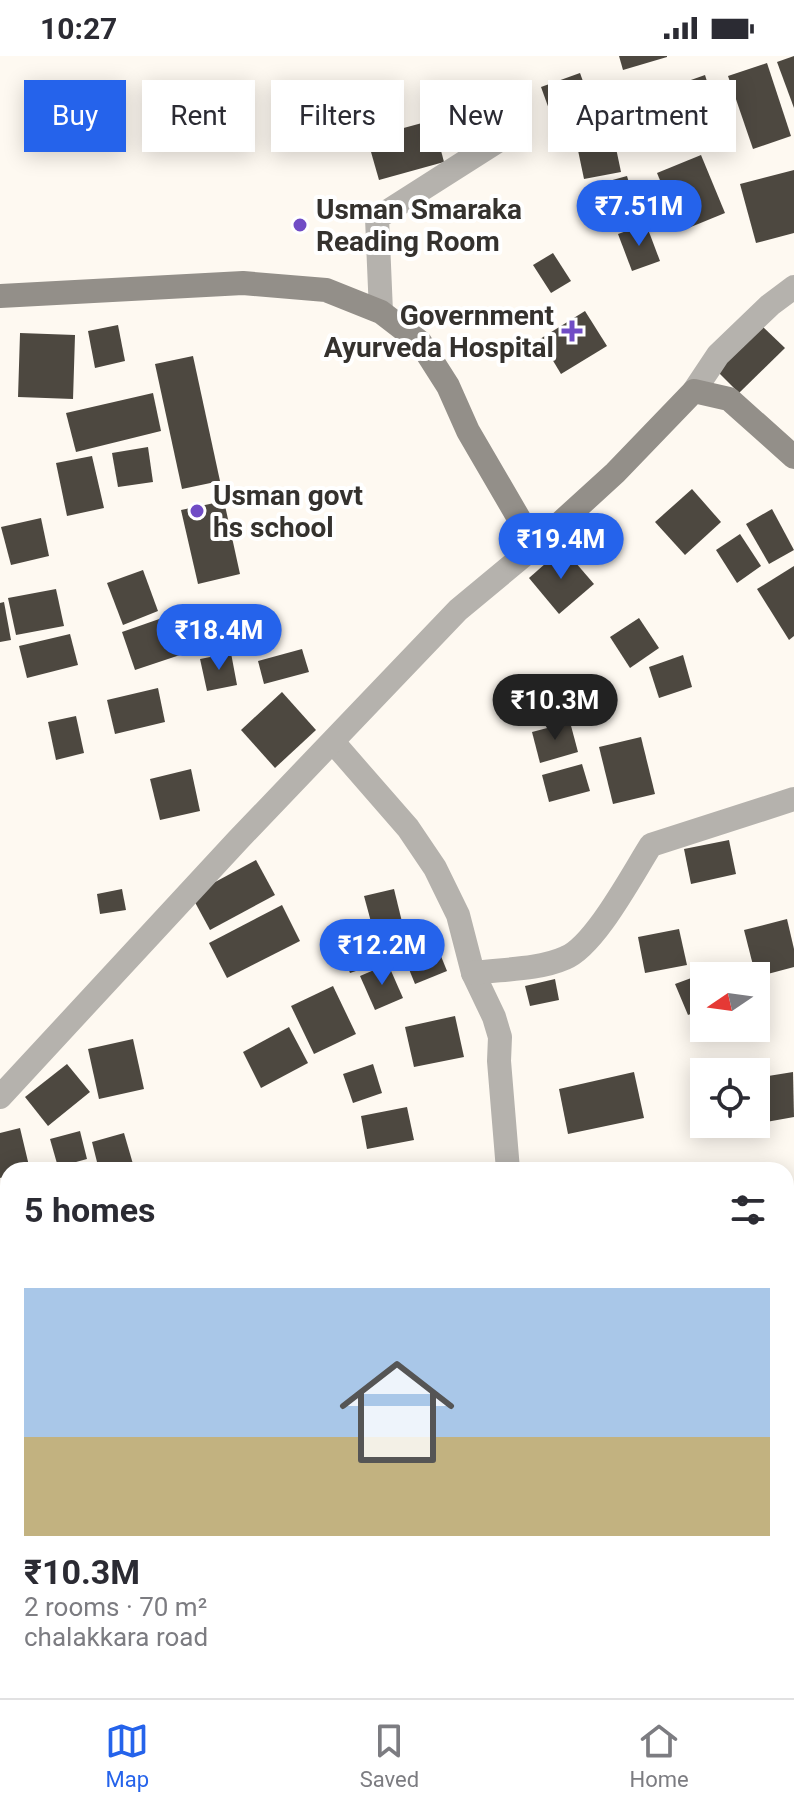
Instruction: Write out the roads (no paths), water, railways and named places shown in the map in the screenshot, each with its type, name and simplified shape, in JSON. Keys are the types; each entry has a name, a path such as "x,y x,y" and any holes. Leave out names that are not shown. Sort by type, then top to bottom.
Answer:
{"main road":[{"path":"0,296 243,283 326,290 381,312 420,342 448,386 468,431 535,546 615,473 694,391 729,399 794,457"}],"street":[{"path":"381,312 377,218 480,152"},
{"path":"694,391 718,355 770,305 794,287"},
{"path":"0,1097 238,840 458,610 535,546"},
{"path":"333,742 408,828 435,868 458,915 473,973 500,1037 499,1061 507,1162"},
{"path":"473,973 548,963 568,957 606,916 651,845 794,799"}],"place":[{"name":"Usman Smaraka Reading Room","path":"300,225"},
{"name":"Government Ayurveda Hospital","path":"572,331"},
{"name":"Usman govt hs school","path":"197,511"}]}
